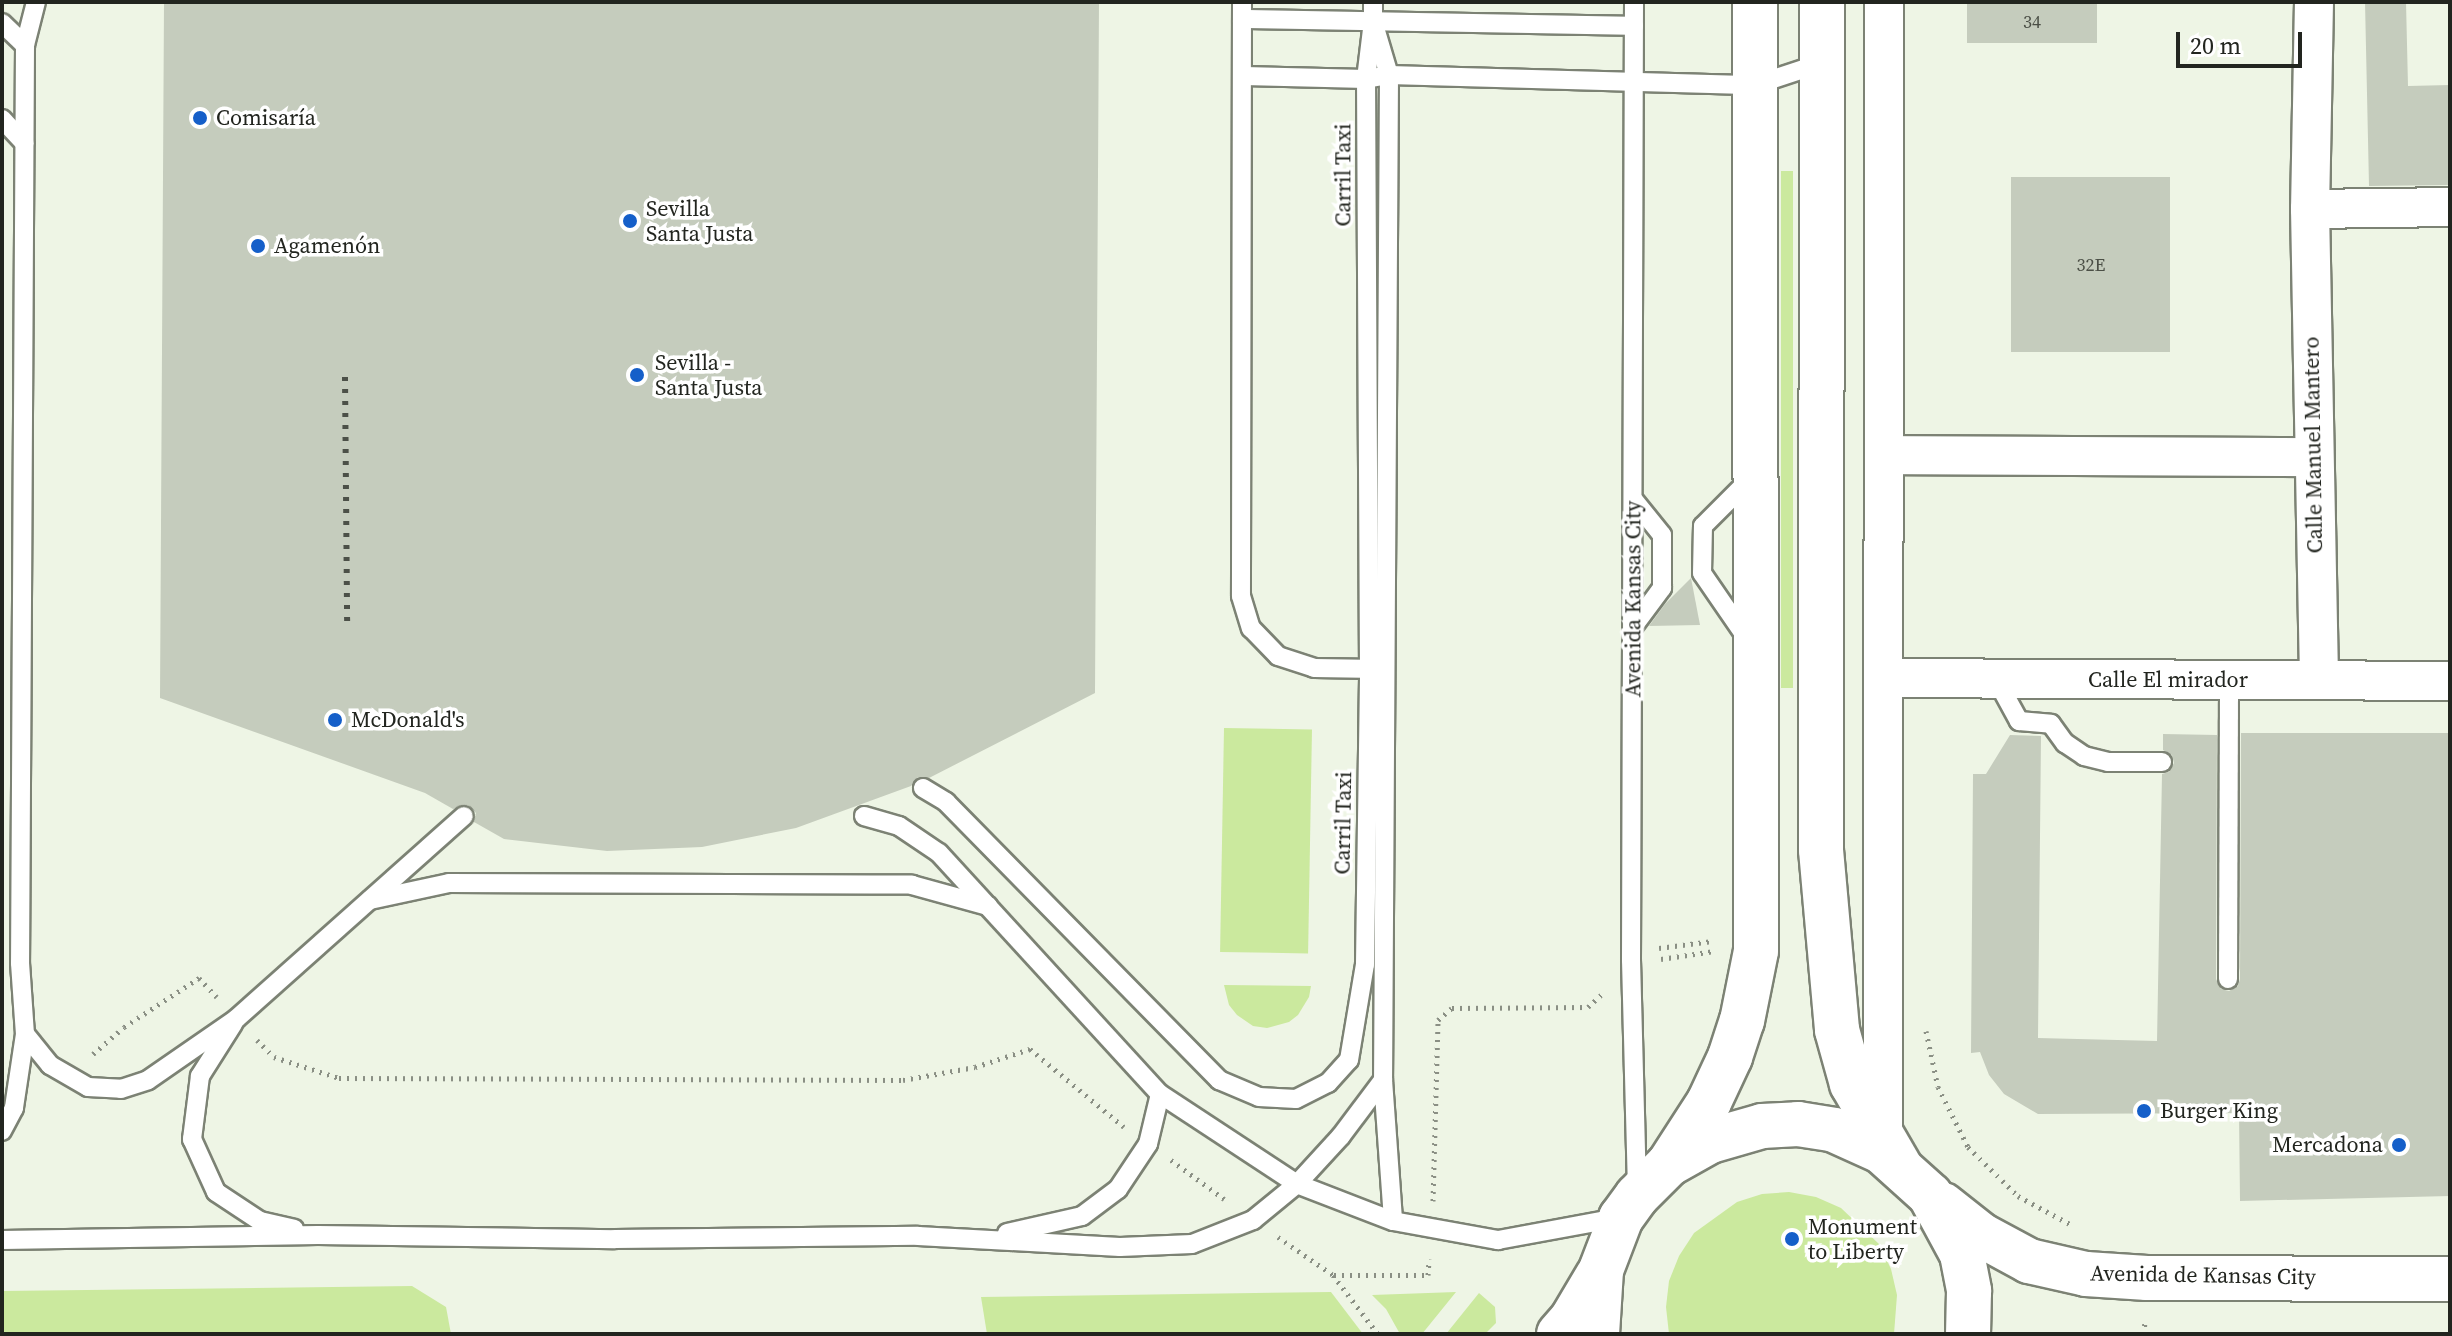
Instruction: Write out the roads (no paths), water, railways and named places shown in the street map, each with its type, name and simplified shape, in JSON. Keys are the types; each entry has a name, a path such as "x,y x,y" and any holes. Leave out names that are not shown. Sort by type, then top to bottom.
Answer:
{"main road":[{"path":"1559,1334 1572,1319 1601,1270 1629,1207 1669,1164 1709,1102 1730,1057 1742,1021 1756,951 1755,2"},
{"path":"1822,2 1821,850 1837,1030 1852,1084 1891,1152 1930,1195 1962,1254 1969,1291 1968,1334"},
{"path":"1669,1164 1710,1141 1762,1126 1798,1124 1834,1130 1881,1151 1891,1152"},
{"name":"Avenida de Kansas City","path":"1930,1195 1981,1235 2029,1261 2086,1274 2147,1278 2450,1279"},
{"path":"1597,1334 1601,1270"}],"street":[{"path":"1884,2 1885,678 1891,1152"},
{"name":"Calle Manuel Mantero","path":"2314,2 2310,209 2319,680"},
{"path":"2310,209 2450,207"},
{"path":"1885,455 2313,457"},
{"name":"Calle El mirador","path":"1885,678 2450,681"}],"lane":[{"path":"2,1131 14,1108 25,1034 20,963 25,45 36,2"},
{"name":"Avenida Kansas City","path":"1629,1207 1634,2"},
{"path":"1378,668 1314,668 1278,656 1251,628 1241,596 1242,10 1373,11 1634,26"},
{"path":"1373,11 1389,75 1378,668 1383,1080 1393,1221"},
{"name":"Carril Taxi","path":"923,788 946,802 1219,1080 1259,1097 1296,1099 1328,1083 1349,1060 1365,964 1378,668 1366,79 1373,11"},
{"path":"2,23 25,45"},
{"path":"1244,76 1366,79 1389,75 1755,85 1822,63"},
{"path":"2,119 24,143"},
{"path":"1633,499 1662,535 1662,588 1633,627"},
{"path":"1996,679 2019,721 2051,724 2065,743 2084,756 2108,762 2162,762"},
{"path":"2228,979 2229,680"},
{"path":"25,1034 50,1065 88,1087 121,1089 148,1080 236,1019 464,816"},
{"path":"864,816 899,826 939,853 1160,1094 1297,1184 1393,1221 1498,1240 1629,1207"},
{"path":"370,900 449,883 912,885 990,906"},
{"path":"236,1019 200,1076 192,1139 216,1192 260,1221 318,1235"},
{"path":"2,1240 318,1235 988,1237 1120,1247 1192,1244 1253,1220 1297,1184 1341,1136 1383,1080"},
{"path":"988,1237 1082,1216 1118,1189 1148,1144 1160,1094"}],"railway":[{"path":"345,377 347,624"}],"place":[{"name":"Comisaría","path":"200,118"},
{"name":"Sevilla Santa Justa","path":"630,221"},
{"name":"Agamenón","path":"258,246"},
{"name":"Sevilla - Santa Justa","path":"637,375"},
{"name":"McDonald's","path":"335,720"},
{"name":"Burger King","path":"2144,1111"},
{"name":"Mercadona","path":"2399,1145"},
{"name":"Monument to Liberty","path":"1792,1239"}]}
